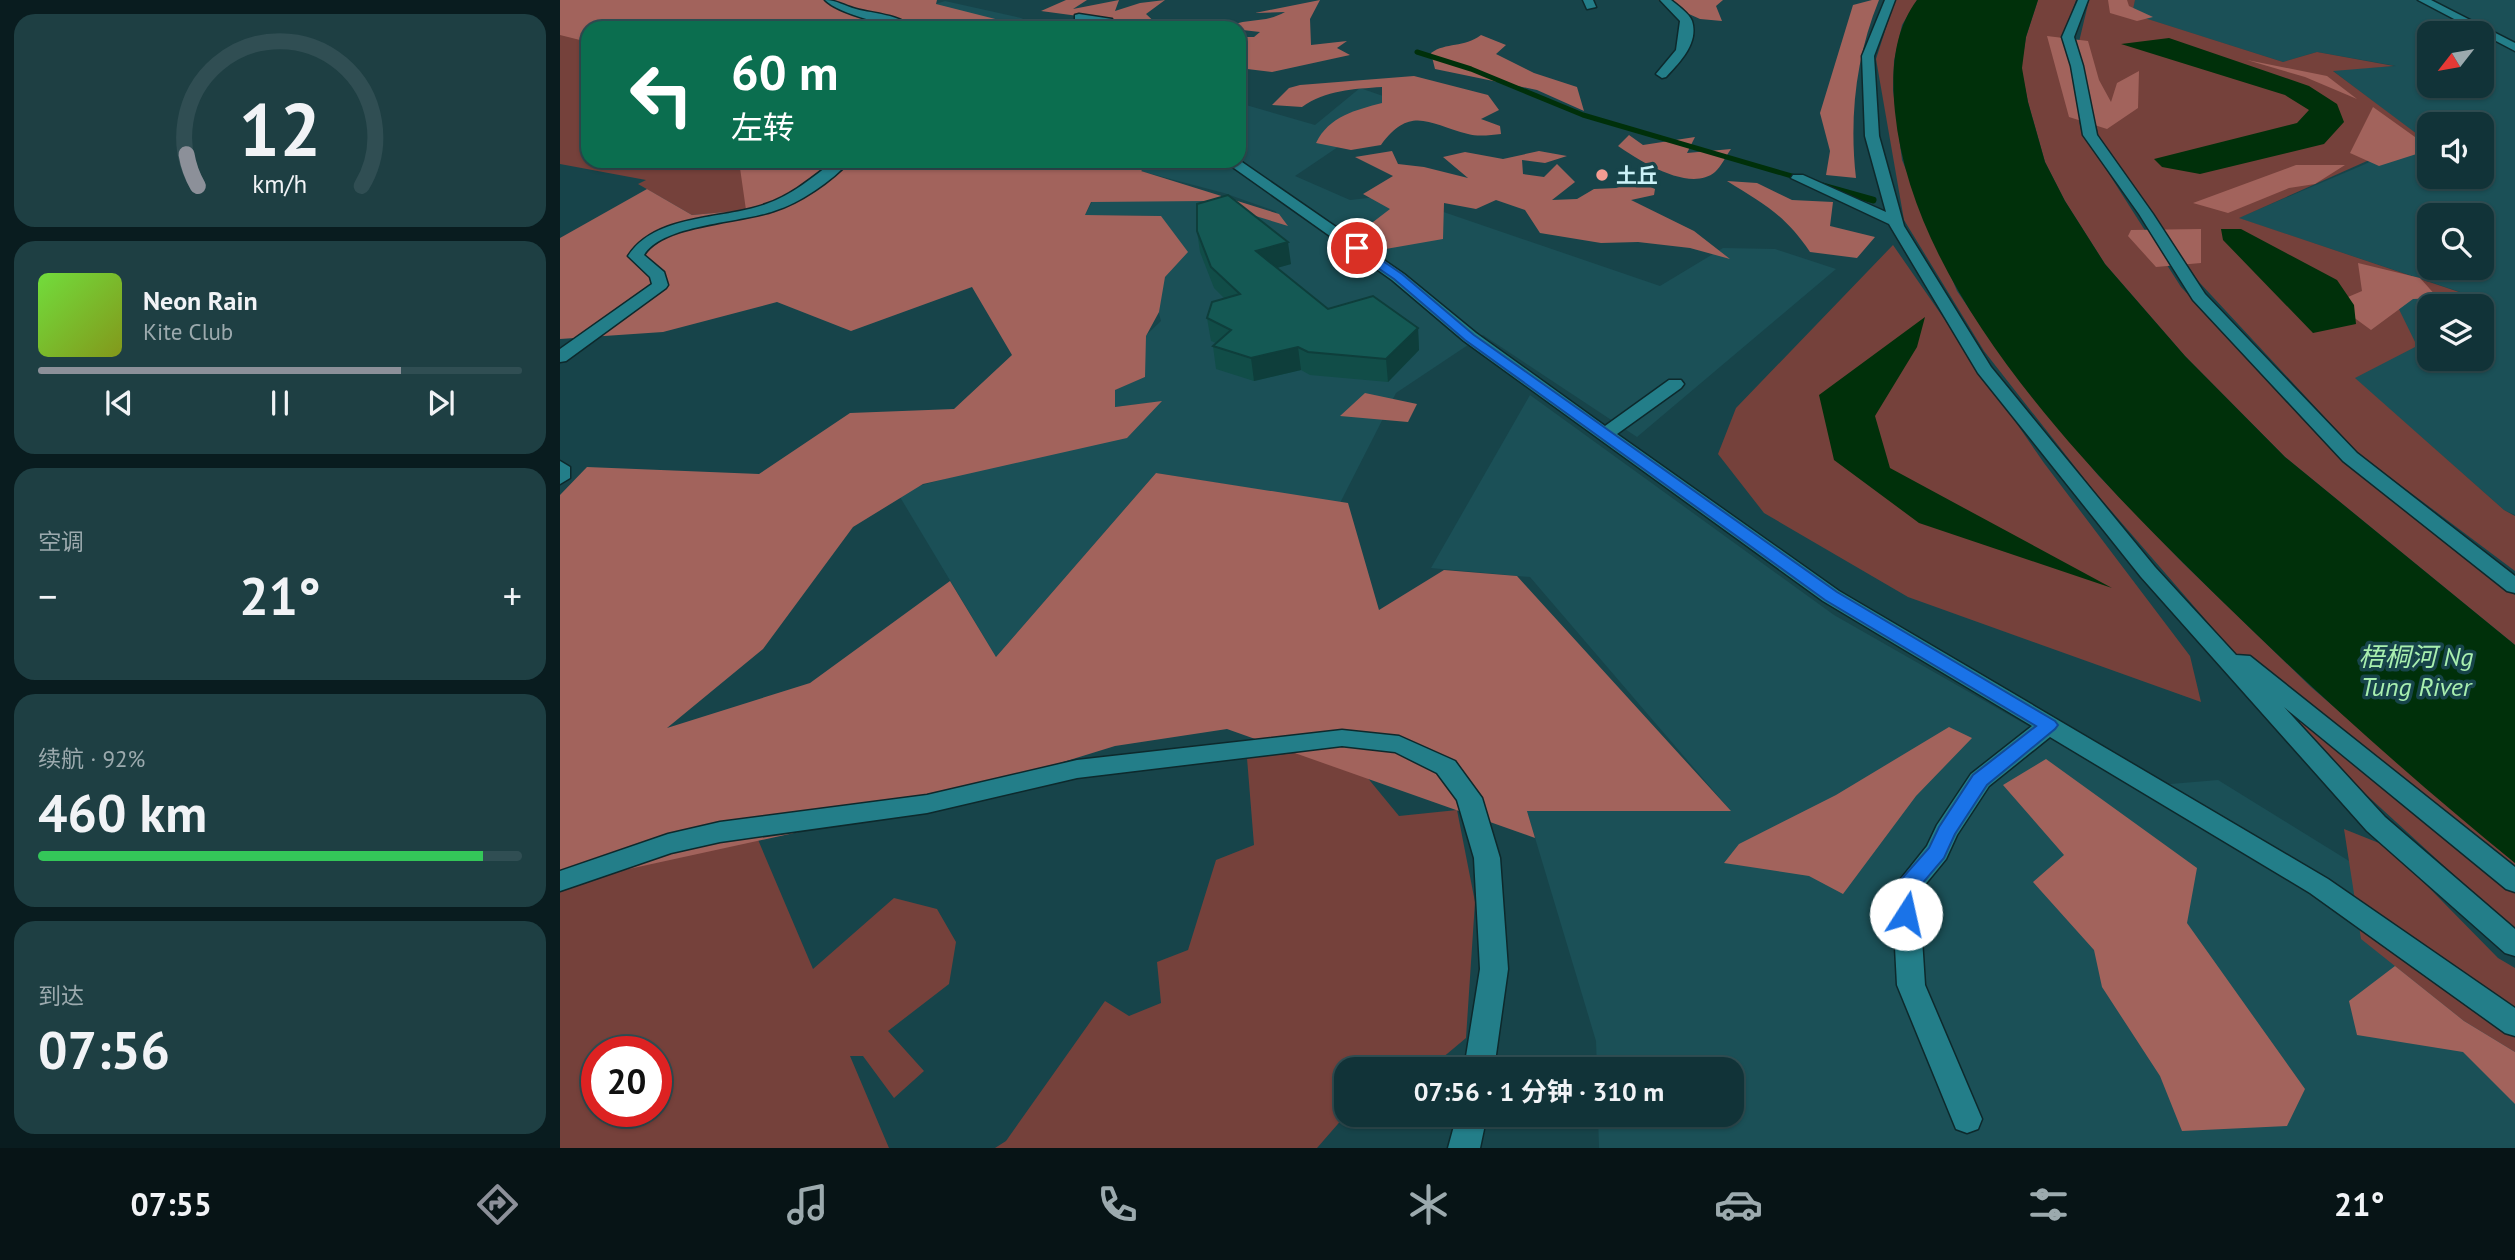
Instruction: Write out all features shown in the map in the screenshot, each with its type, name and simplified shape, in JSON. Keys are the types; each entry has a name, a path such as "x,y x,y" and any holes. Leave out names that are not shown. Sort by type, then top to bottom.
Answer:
{"street":[{"path":"830,0 842,8 894,21"},
{"path":"1662,74 1684,51 1687,40 1686,20 1665,0"},
{"path":"1890,0 1868,56 1872,136 1896,222 1984,369 2148,572 2376,824 2515,945"},
{"path":"2083,0 2068,37 2091,135 2199,297 2350,457 2515,586"},
{"path":"2423,0 2515,48"},
{"path":"1079,17 1108,21"},
{"path":"560,357 660,285 659,275 636,256 638,248 645,242 678,229 771,208 797,195 834,168"},
{"path":"1241,168 1398,277 1470,337 1831,596 2319,886 2515,1024"},
{"path":"1798,178 1896,222"},
{"path":"1606,433 1675,384"},
{"path":"560,467 560,478"},
{"path":"2190,619 2515,882"},
{"path":"1967,1119 1911,985 1905,890 1937,852 1946,832 1980,780 2049,725"},
{"path":"560,881 668,844 720,832 927,804 1077,769 1342,738 1399,744 1446,767 1469,798 1487,858 1494,969 1481,1057"},
{"path":"1464,1148 1469,1127"}],"shaded area":[{"path":"560,0 937,0 936,4 1003,21 581,21 581,40 560,35"},
{"path":"1066,0 1087,0 1073,9 1119,0 1115,11 1140,3 1165,0 1146,14 1154,21 1115,21 1041,11"},
{"path":"1320,0 1310,19 1311,45 1347,41 1337,48 1350,55 1272,72 1246,69 1246,37 1254,37 1260,32 1246,30 1246,22 1285,12 1255,13"},
{"path":"1658,0 1723,0 1716,6 1722,21 1700,19"},
{"path":"1879,0 1860,65 1854,110 1856,178 1826,175 1830,151 1820,113 1853,5"},
{"path":"1895,0 1917,0 1902,25 1894,61 1893,90 1902,160 1957,291 2007,364 2098,475 2183,563 2311,687 2515,863 2515,931 2323,755 2094,491 1984,351 1904,220 1876,59"},
{"path":"2038,0 2076,0 2063,37 2081,130 2181,287 2344,462 2515,595 2515,645 2285,457 2185,356 2105,264 2065,201 2045,162 2028,102 2021,68 2026,37"},
{"path":"2089,0 2135,0 2132,14 2283,62 2317,52 2394,66 2333,71 2417,134 2417,139 2239,218 2462,293 2392,295 2417,346 2355,378 2504,510 2515,516 2515,571 2359,454 2199,282 2100,142 2078,46"},
{"path":"2108,0 2127,0 2129,6 2153,17 2137,21 2110,13"},
{"path":"2135,0 2515,0 2515,515 2504,510 2354,378 2392,295 2460,292 2424,280 2494,280 2494,203 2417,203 2417,278 2238,218 2417,140 2417,189 2494,189 2494,112 2417,112 2417,135 2332,70 2396,66 2317,52 2283,62 2131,14"},
{"path":"945,1 1028,21 993,21 926,7"},
{"path":"560,34 581,38 581,168 560,164"},
{"path":"1481,35 1506,45 1496,54 1534,73 1577,87 1584,111 1537,90 1435,69 1431,53 1443,47 1468,42"},
{"path":"2047,36 2088,41 2099,80 2111,102 2117,83 2139,71 2138,108 2107,129 2069,117"},
{"path":"2247,60 2327,76 2357,99 2305,77"},
{"path":"1414,76 1488,95 1499,110 1481,119 1500,126 1501,134 1472,135 1432,123 1412,121 1392,132 1381,145 1351,150 1316,143 1336,120 1382,103 1382,87 1330,94 1302,107 1272,105 1289,88 1300,85"},
{"path":"1360,88 1403,103 1295,176 1350,200 1394,195 1660,286 1723,248 1775,249 1836,269 1637,437 1483,335 1396,393 1340,503 1156,473 996,657 897,492 1114,432 1159,402 1115,407 1104,394 1145,377 1138,343 1161,321 1150,280 1161,216 1085,215 1094,198 1206,201 1287,225 1275,211 1224,193 1140,171 1144,168 1246,168 1246,105 1315,125"},
{"path":"2373,107 2417,138 2417,154 2379,166 2350,153"},
{"path":"1629,135 1643,145 1695,137 1687,153 1731,149 1715,172 1705,178 1692,179 1665,172 1618,146"},
{"path":"1392,151 1398,164 1424,167 1468,178 1443,157 1465,152 1503,159 1539,151 1567,156 1545,163 1522,160 1523,174 1544,177 1557,164 1575,182 1552,200 1577,199 1594,189 1616,188 1637,181 1655,189 1654,195 1631,200 1694,231 1730,259 1690,248 1638,242 1601,243 1540,233 1525,210 1496,200 1476,209 1444,203 1443,239 1380,250 1360,232 1390,209 1363,194 1393,176 1355,157"},
{"path":"2296,165 2345,165 2315,184 2289,188 2228,213 2193,203"},
{"path":"582,168 749,168 747,210 692,215 638,184 646,180"},
{"path":"740,168 1144,168 1141,171 1279,214 1288,226 1206,201 1091,202 1085,215 1161,216 1188,252 1165,277 1159,312 1146,336 1145,377 1115,390 1115,407 1162,401 1127,438 923,484 853,527 763,649 667,728 810,683 950,581 996,657 1156,473 1348,503 1379,610 1444,570 1517,576 1731,811 1527,811 1535,838 1227,729 1115,746 927,804 560,884 560,495 587,467 759,474 850,413 954,409 1012,355 972,287 851,331 777,302 663,332 560,339 560,238 647,189 692,215 746,210"},
{"path":"1727,181 1757,183 1792,200 1833,202 1830,226 1875,237 1857,258 1810,252 1783,219"},
{"path":"2201,229 2201,263 2156,267 2128,236 2131,230"},
{"path":"1893,245 2044,463 2190,656 2201,702 1908,597 1764,513 1718,454 1736,408"},
{"path":"2358,263 2417,277 2434,294 2417,294 2417,299 2413,299 2371,330 2334,303 2362,291"},
{"path":"1365,393 1417,404 1408,422 1340,416"},
{"path":"1530,395 1834,615 2135,787 2218,780 2430,911 2515,994 2515,1148 1599,1148 1598,1127 1744,1127 1744,1057 1597,1057 1596,1041 1527,811 1730,810 1530,577 1431,568"},
{"path":"1949,727 1972,738 1916,796 1843,894 1809,876 1724,863 1739,844 1836,795"},
{"path":"1343,748 1399,816 1457,810 1475,902 1466,1038 1443,1057 1334,1057 1335,1127 1317,1148 995,1148 1006,1141 1105,1001 1129,1016 1161,1003 1157,962 1188,950 1216,860 1254,845 1247,758"},
{"path":"2046,759 2197,868 2187,923 2305,1089 2287,1126 2182,1131 2160,1076 2102,987 2094,950 2033,882 2064,855 2003,785"},
{"path":"753,828 813,969 894,898 937,909 956,942 949,984 888,1031 924,1071 894,1098 863,1056 850,1056 889,1148 560,1148 560,869"},
{"path":"2344,829 2389,847 2498,958 2515,968 2515,1052 2464,1021 2361,939"},
{"path":"2395,966 2464,1021 2515,1052 2515,1104 2463,1052 2357,1035 2349,1001"}],"water":[{"name":"梧桐河 Ng Tung River","path":"1917,0 2038,0 2026,37 2022,68 2028,102 2045,162 2065,201 2105,264 2185,356 2285,457 2515,645 2515,863 2330,704 2174,554 2069,442 2019,380 1974,316 1936,249 1909,181 1895,112 1893,83 1898,39"},
{"path":"2169,38 2309,86 2337,104 2344,122 2324,144 2200,174 2162,167 2154,159 2297,123 2309,110 2285,95 2121,44"},
{"path":"2221,229 2241,229 2337,280 2354,305 2356,324 2313,333 2223,240"},
{"path":"1925,317 1917,347 1875,416 1890,468 2112,588 1919,523 1834,460 1819,395"}],"building":[{"path":"1228,195 1288,242 1256,251 1328,309 1373,296 1418,328 1386,359 1308,352 1298,347 1251,358 1213,346 1231,330 1207,318 1212,302 1240,294 1211,267 1197,231 1197,204"}],"waterway":[{"path":"1417,52 1471,69 1583,115 1802,179"},
{"path":"1823,186 1873,200"}],"place":[{"name":"土丘","path":"1602,175"}],"route":[{"path":"1357,248 1398,277 1470,337 1831,596 2049,725 1980,780 1946,832 1937,852 1905,890 1906,914"}]}
